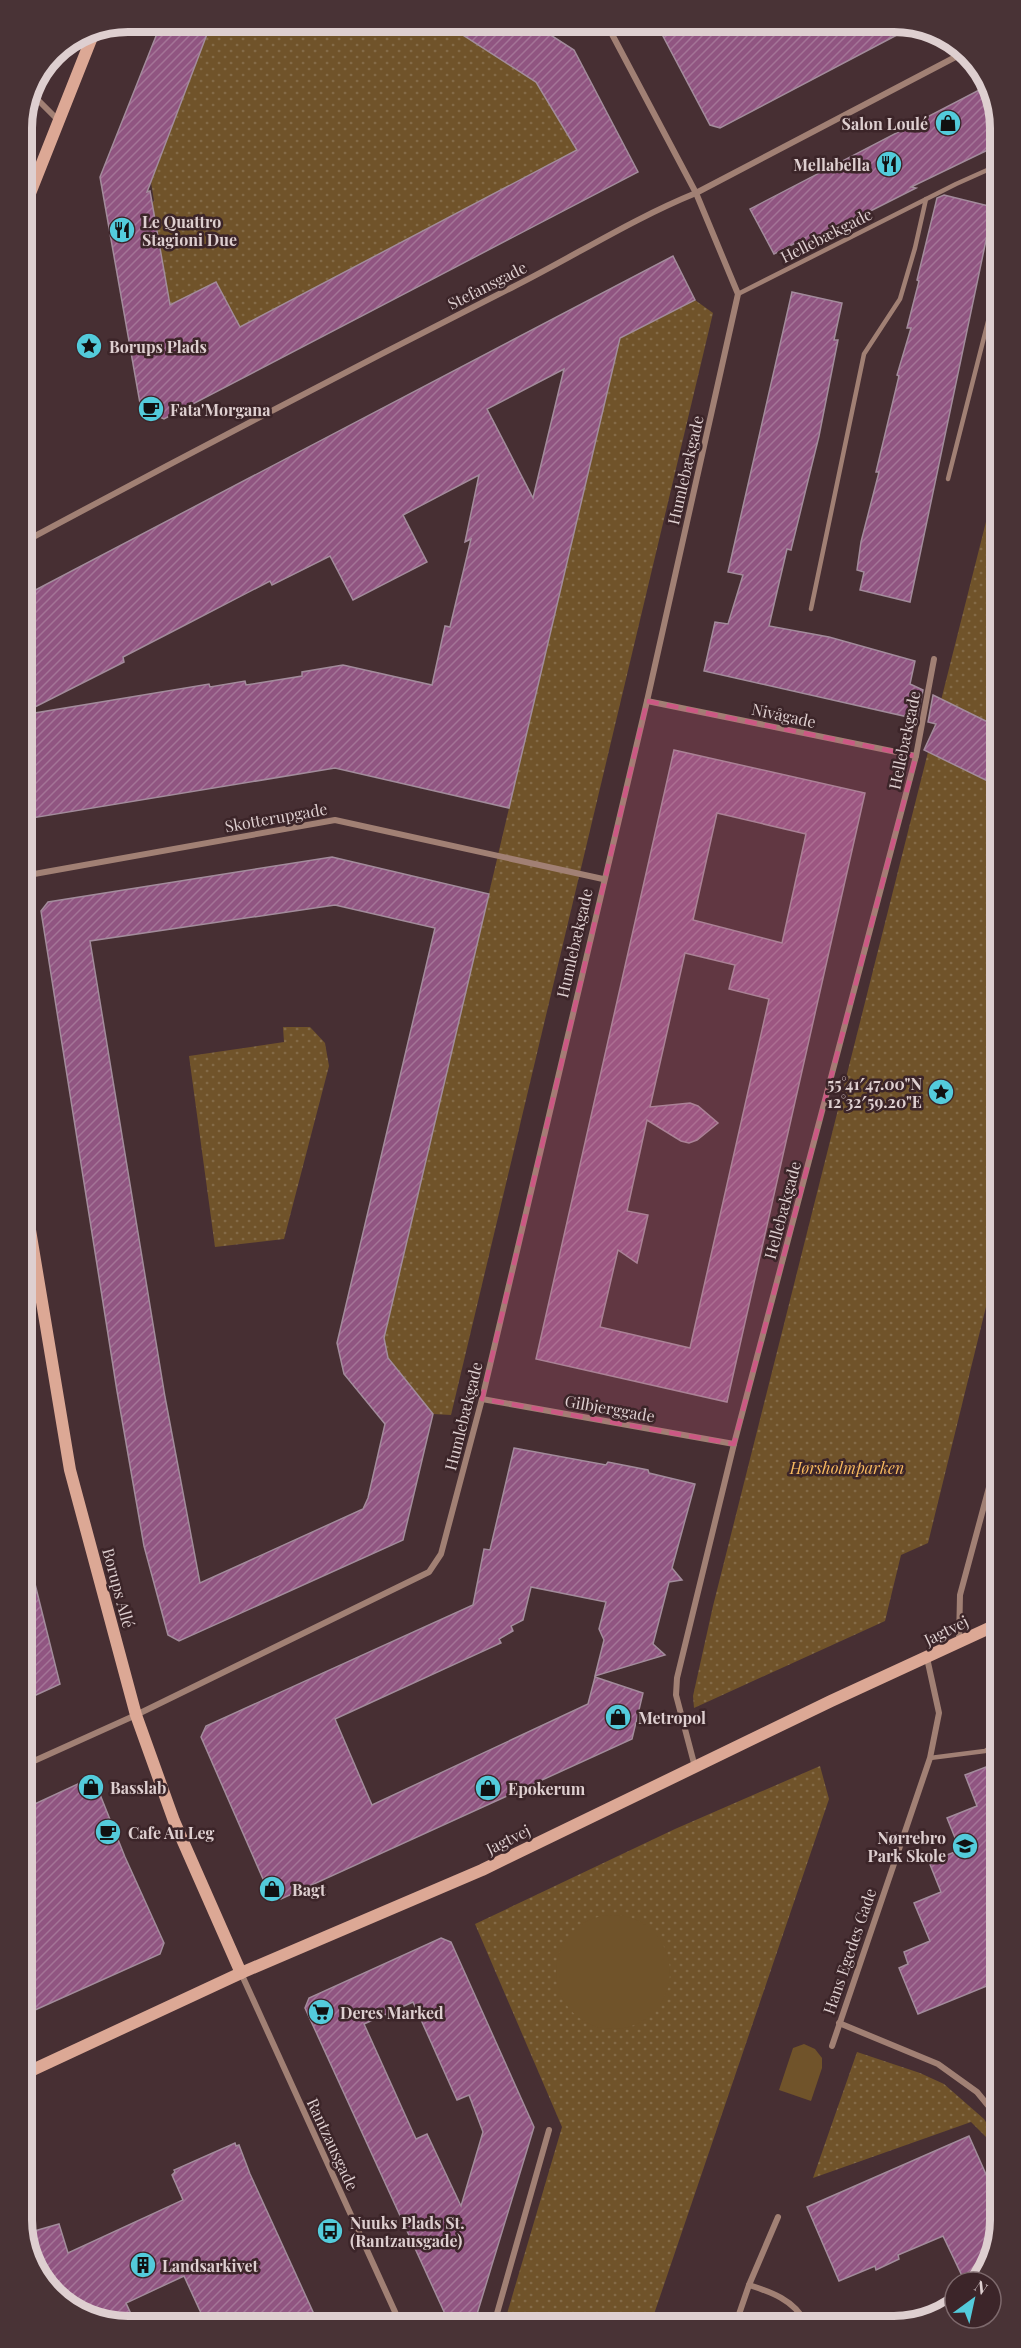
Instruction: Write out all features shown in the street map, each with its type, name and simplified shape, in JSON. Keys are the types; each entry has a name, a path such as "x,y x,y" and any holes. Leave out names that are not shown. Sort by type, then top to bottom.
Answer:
{"street":[{"path":"611,32 696,193 738,294"},
{"path":"32,188 91,39"},
{"name":"Stefansgade","path":"32,538 665,205 696,193 957,56"},
{"path":"37,98 59,120"},
{"name":"Humlebækgade","path":"32,1762 136,1715 429,1572 441,1554 482,1399 646,701 738,294"},
{"name":"Hellebækgade","path":"695,1768 676,1695 677,1677 734,1444 916,756 934,658"},
{"name":"Nivågade","path":"646,701 916,756"},
{"name":"Skotterupgade","path":"32,874 335,820 603,879"},
{"name":"Borups Allé","path":"32,1242 70,1470 136,1715 174,1821 241,1974"},
{"name":"Gilbjerggade","path":"482,1399 734,1444"},
{"path":"959,1641 960,1595 990,1484"},
{"name":"Jagtvej","path":"32,2070 241,1974 451,1884 990,1627"},
{"name":"Hans Egedes Gade","path":"832,2046 930,1758 939,1713 927,1658"},
{"name":"Rantzausgade","path":"241,1974 397,2316"},
{"path":"839,2023 938,2064 978,2092 990,2107"},
{"path":"496,2316 549,2130"},
{"path":"738,2316 778,2217"},
{"path":"749,2285 782,2298 802,2316"}],"lane":[{"name":"Hellebækgade","path":"738,294 990,169"},
{"path":"811,609 864,354 900,299 926,199"},
{"path":"948,479 990,314"},
{"path":"930,1758 985,1750 990,1747"}],"highlighted area":[{"path":"647,701 916,756 734,1444 482,1399"}],"green space":[{"path":"208,32 459,32 536,82 577,150 232,331 178,351 152,203 154,201 151,182"},
{"path":"695,300 713,313 451,1415 433,1414 388,1358 384,1338 620,338"},
{"name":"Hørsholmparken","path":"990,506 990,1291 928,1543 901,1555 885,1621 694,1708 693,1696 713,1606"},
{"path":"283,1027 310,1027 325,1043 329,1066 284,1239 215,1247 189,1056 284,1042"},
{"path":"820,1766 829,1799 653,2316 506,2316 562,2127 475,1924 675,1829"},
{"path":"613,1915 635,1919 654,1931 666,1950 670,1972 666,1994 654,2013 635,2025 613,2029 591,2025 572,2013 560,1994 556,1972 560,1950 572,1931 591,1919"},
{"path":"804,2044 815,2049 822,2058 822,2068 811,2101 779,2090 793,2048"},
{"path":"857,2052 920,2073 944,2084 984,2119 990,2129 990,2142 971,2122 813,2178"}],"building":[{"path":"158,32 208,32 147,192 150,191 170,305 216,282 240,327 577,150 536,82 458,32 546,32 574,50 638,172 164,419 141,409 100,177"},
{"path":"661,32 902,32 720,128 710,125"},
{"path":"981,89 988,109 990,149 911,187 916,188 803,245 805,238 774,254 750,209"},
{"path":"944,195 990,206 990,221 910,602 860,590 864,572 857,570 861,542 879,472 876,472 899,376 897,375 911,328 907,328 919,281 917,280 937,198"},
{"path":"673,256 695,300 620,338 509,808 335,768 32,818 32,714 209,684 210,687 245,681 246,685 302,676 302,672 343,665 432,685 445,626 450,627 471,539 465,542 479,475 403,515 427,562 353,600 330,556 272,585 270,581 123,657 124,662 32,708 32,592","holes":["564,369 533,498 487,409"]},
{"path":"792,292 842,303 834,340 838,340 819,436 791,550 787,549 769,626 829,637 915,661 910,684 923,690 917,719 704,671 715,622 728,624 743,575 728,572"},
{"path":"933,695 990,723 990,782 924,750 936,724 928,722"},
{"path":"674,750 865,793 727,1402 536,1359","holes":["717,813 806,834 782,943 693,920","685,953 735,965 729,989 769,999 690,1348 600,1327 618,1250 637,1263 648,1215 627,1211 647,1120 681,1141 689,1143 697,1140 718,1123 698,1106 690,1103 650,1107"]},
{"path":"332,857 489,894 384,1338 388,1358 433,1414 403,1540 179,1641 168,1635 144,1546 117,1391 41,911 48,902","holes":["335,905 435,928 337,1343 344,1374 385,1424 368,1498 363,1509 200,1583 165,1397 90,941"]},
{"path":"514,1448 606,1465 608,1462 648,1470 649,1473 695,1484 672,1568 682,1580 669,1582 653,1644 665,1655 595,1676 604,1640 599,1629 606,1602 531,1587 523,1620 511,1626 513,1631 499,1639 501,1643 335,1719 372,1805 588,1704 595,1677 643,1693 632,1739 281,1899 270,1895 201,1737 206,1726 473,1605 484,1549 490,1550"},
{"path":"32,1580 34,1580 60,1684 32,1697"},
{"path":"990,1765 990,1985 918,2014 899,1968 908,1964 904,1952 930,1941 914,1903 941,1892 929,1862 960,1850 947,1818 977,1806 965,1775"},
{"path":"93,1777 125,1857 164,1943 160,1954 32,2011 32,1805"},
{"path":"441,1938 451,1942 534,2127 477,2314 446,2316 305,2008 309,1998","holes":["413,2002 457,2100 469,2095 483,2132 461,2206 427,2134 416,2139 364,2024"]},
{"path":"969,2136 990,2183 989,2233 976,2270 959,2270 943,2236 898,2255 899,2259 876,2270 875,2266 839,2281 807,2207"},
{"path":"235,2143 236,2146 239,2145 315,2316 202,2316 184,2276 126,2303 132,2316 103,2313 91,2309 79,2304 60,2288 41,2263 33,2231 59,2224 68,2253 183,2200 172,2175 174,2170"}],"place":[{"name":"Salon Loulé","path":"948,123"},
{"name":"Mellabella","path":"889,164"},
{"name":"Le Quattro Stagioni Due","path":"122,230"},
{"name":"Borups Plads","path":"89,346"},
{"name":"Fata'Morgana","path":"151,409"},
{"name":"55°41′47.00\"N 12°32′59.20\"E","path":"941,1092"},
{"name":"Metropol","path":"618,1717"},
{"name":"Basslab","path":"91,1787"},
{"name":"Epokerum","path":"488,1788"},
{"name":"Cafe Au Leg","path":"108,1832"},
{"name":"Nørrebro Park Skole","path":"965,1846"},
{"name":"Bagt","path":"272,1889"},
{"name":"Deres Marked","path":"321,2012"},
{"name":"Nuuks Plads St. (Rantzausgade)","path":"330,2231"},
{"name":"Landsarkivet","path":"143,2265"}]}
